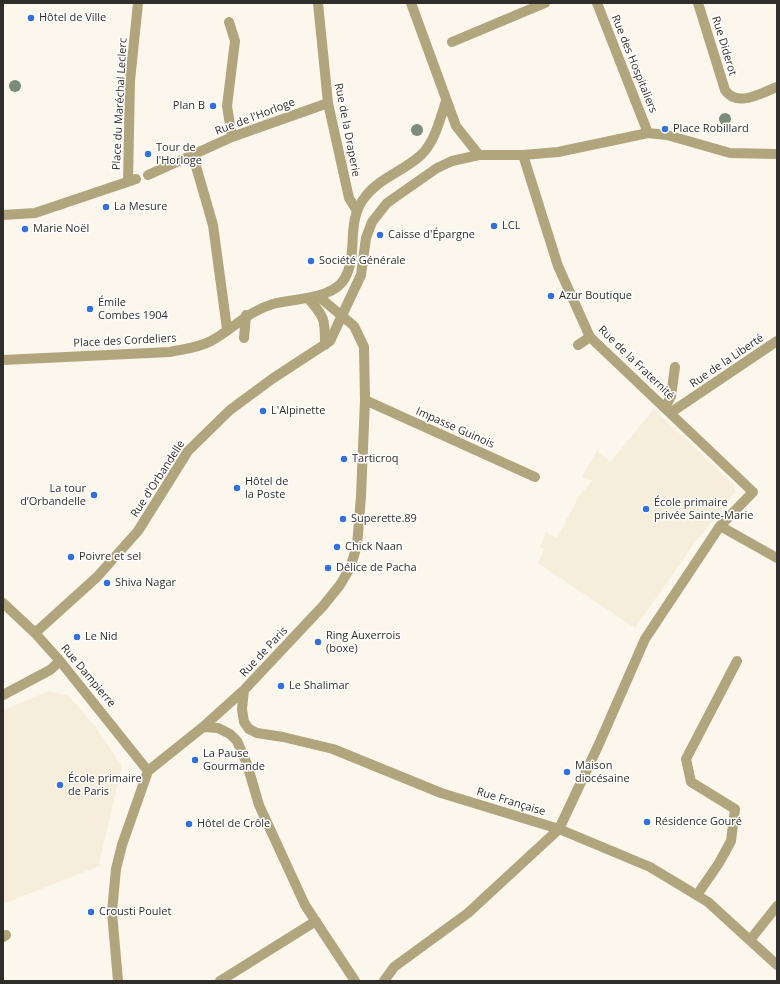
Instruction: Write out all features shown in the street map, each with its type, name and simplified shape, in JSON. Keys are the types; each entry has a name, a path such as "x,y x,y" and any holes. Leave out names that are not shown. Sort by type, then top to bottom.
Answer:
{"street":[{"name":"Place du Maréchal Leclerc","path":"3,215 35,213 132,181 130,81 138,3"},
{"name":"Rue de la Draperie","path":"318,3 328,103 349,198 357,211"},
{"path":"411,3 446,101 460,132 479,154"},
{"path":"452,42 545,3"},
{"name":"Rue des Hospitaliers","path":"597,3 648,133"},
{"name":"Rue Diderot","path":"698,3 725,90 729,96 738,100 744,99 777,87"},
{"path":"229,22 234,41 227,106 232,137"},
{"name":"Place des Cordeliers","path":"3,360 170,352 211,341 246,315 273,304 318,296 335,288 344,280 349,271 352,235 357,211 364,197 376,186 420,156 429,146 446,101"},
{"name":"Rue de l'Horloge","path":"148,175 193,156 232,137 328,103"},
{"path":"523,156 558,152 648,133 668,135 730,153 777,154"},
{"name":"Rue d'Orbandelle","path":"35,633 97,577 138,531 188,451 230,410 272,379 330,341 361,275 366,238 372,222 378,212 387,203 437,168 452,161 479,154 523,156"},
{"path":"193,156 213,225 227,329"},
{"name":"Rue de la Fraternité","path":"523,156 558,266 590,337 753,492 720,526"},
{"name":"Rue de Paris","path":"148,771 203,727 244,690 323,606 340,585 350,568 356,546 359,526 365,400 364,347 354,326 318,296"},
{"path":"308,298 323,316 325,322 325,345"},
{"path":"244,338 246,315"},
{"path":"578,345 590,337"},
{"name":"Rue de la Liberté","path":"668,410 777,341"},
{"path":"668,410 675,367"},
{"name":"Impasse Guinois","path":"365,400 535,477"},
{"path":"384,981 394,967 468,912 559,829 599,744 645,639 720,526 777,558"},
{"name":"Rue Dampierre","path":"3,603 35,633 60,661 148,771"},
{"path":"3,695 50,670 60,661"},
{"path":"697,895 719,863 731,841 736,809 691,782 686,759 737,661"},
{"name":"Rue Française","path":"244,690 242,709 244,722 249,729 257,733 283,737 333,749 441,793 559,829 650,867 708,902 777,965"},
{"path":"203,727 218,728 230,734 237,741 247,764 258,805 306,905 355,981"},
{"path":"118,981 112,912 116,870 122,845 148,771"},
{"path":"750,940 777,906"},
{"path":"220,981 316,921"}],"shaded area":[{"name":"École primaire privée Sainte-Marie","path":"654,409 734,485 735,492 691,548 635,628 538,563 544,549 540,547 546,532 557,538 579,496 592,481 582,476 597,451 610,462"},
{"name":"École primaire de Paris","path":"49,691 69,696 98,730 122,766 99,864 102,865 3,904 3,710"}],"place":[{"name":"Hôtel de Ville","path":"31,18"},
{"name":"Plan B","path":"213,106"},
{"name":"Place Robillard","path":"665,129"},
{"name":"Tour de l'Horloge","path":"148,154"},
{"name":"La Mesure","path":"106,207"},
{"name":"LCL","path":"494,226"},
{"name":"Marie Noël","path":"25,229"},
{"name":"Caisse d'Épargne","path":"380,235"},
{"name":"Société Générale","path":"311,261"},
{"name":"Azur Boutique","path":"551,296"},
{"name":"Émile Combes 1904","path":"90,309"},
{"name":"L'Alpinette","path":"263,411"},
{"name":"Tarticroq","path":"344,459"},
{"name":"Hôtel de la Poste","path":"237,488"},
{"name":"La tour d’Orbandelle","path":"94,495"},
{"name":"École primaire privée Sainte-Marie","path":"646,509"},
{"name":"Superette.89","path":"343,519"},
{"name":"Chick Naan","path":"337,547"},
{"name":"Poivre et sel","path":"71,557"},
{"name":"Délice de Pacha","path":"328,568"},
{"name":"Shiva Nagar","path":"107,583"},
{"name":"Le Nid","path":"77,637"},
{"name":"Ring Auxerrois (boxe)","path":"318,642"},
{"name":"Le Shalimar","path":"281,686"},
{"name":"La Pause Gourmande","path":"195,760"},
{"name":"Maison diocésaine","path":"567,772"},
{"name":"École primaire de Paris","path":"60,785"},
{"name":"Résidence Gouré","path":"647,822"},
{"name":"Hôtel de Crôle","path":"189,824"},
{"name":"Crousti Poulet","path":"91,912"}]}
